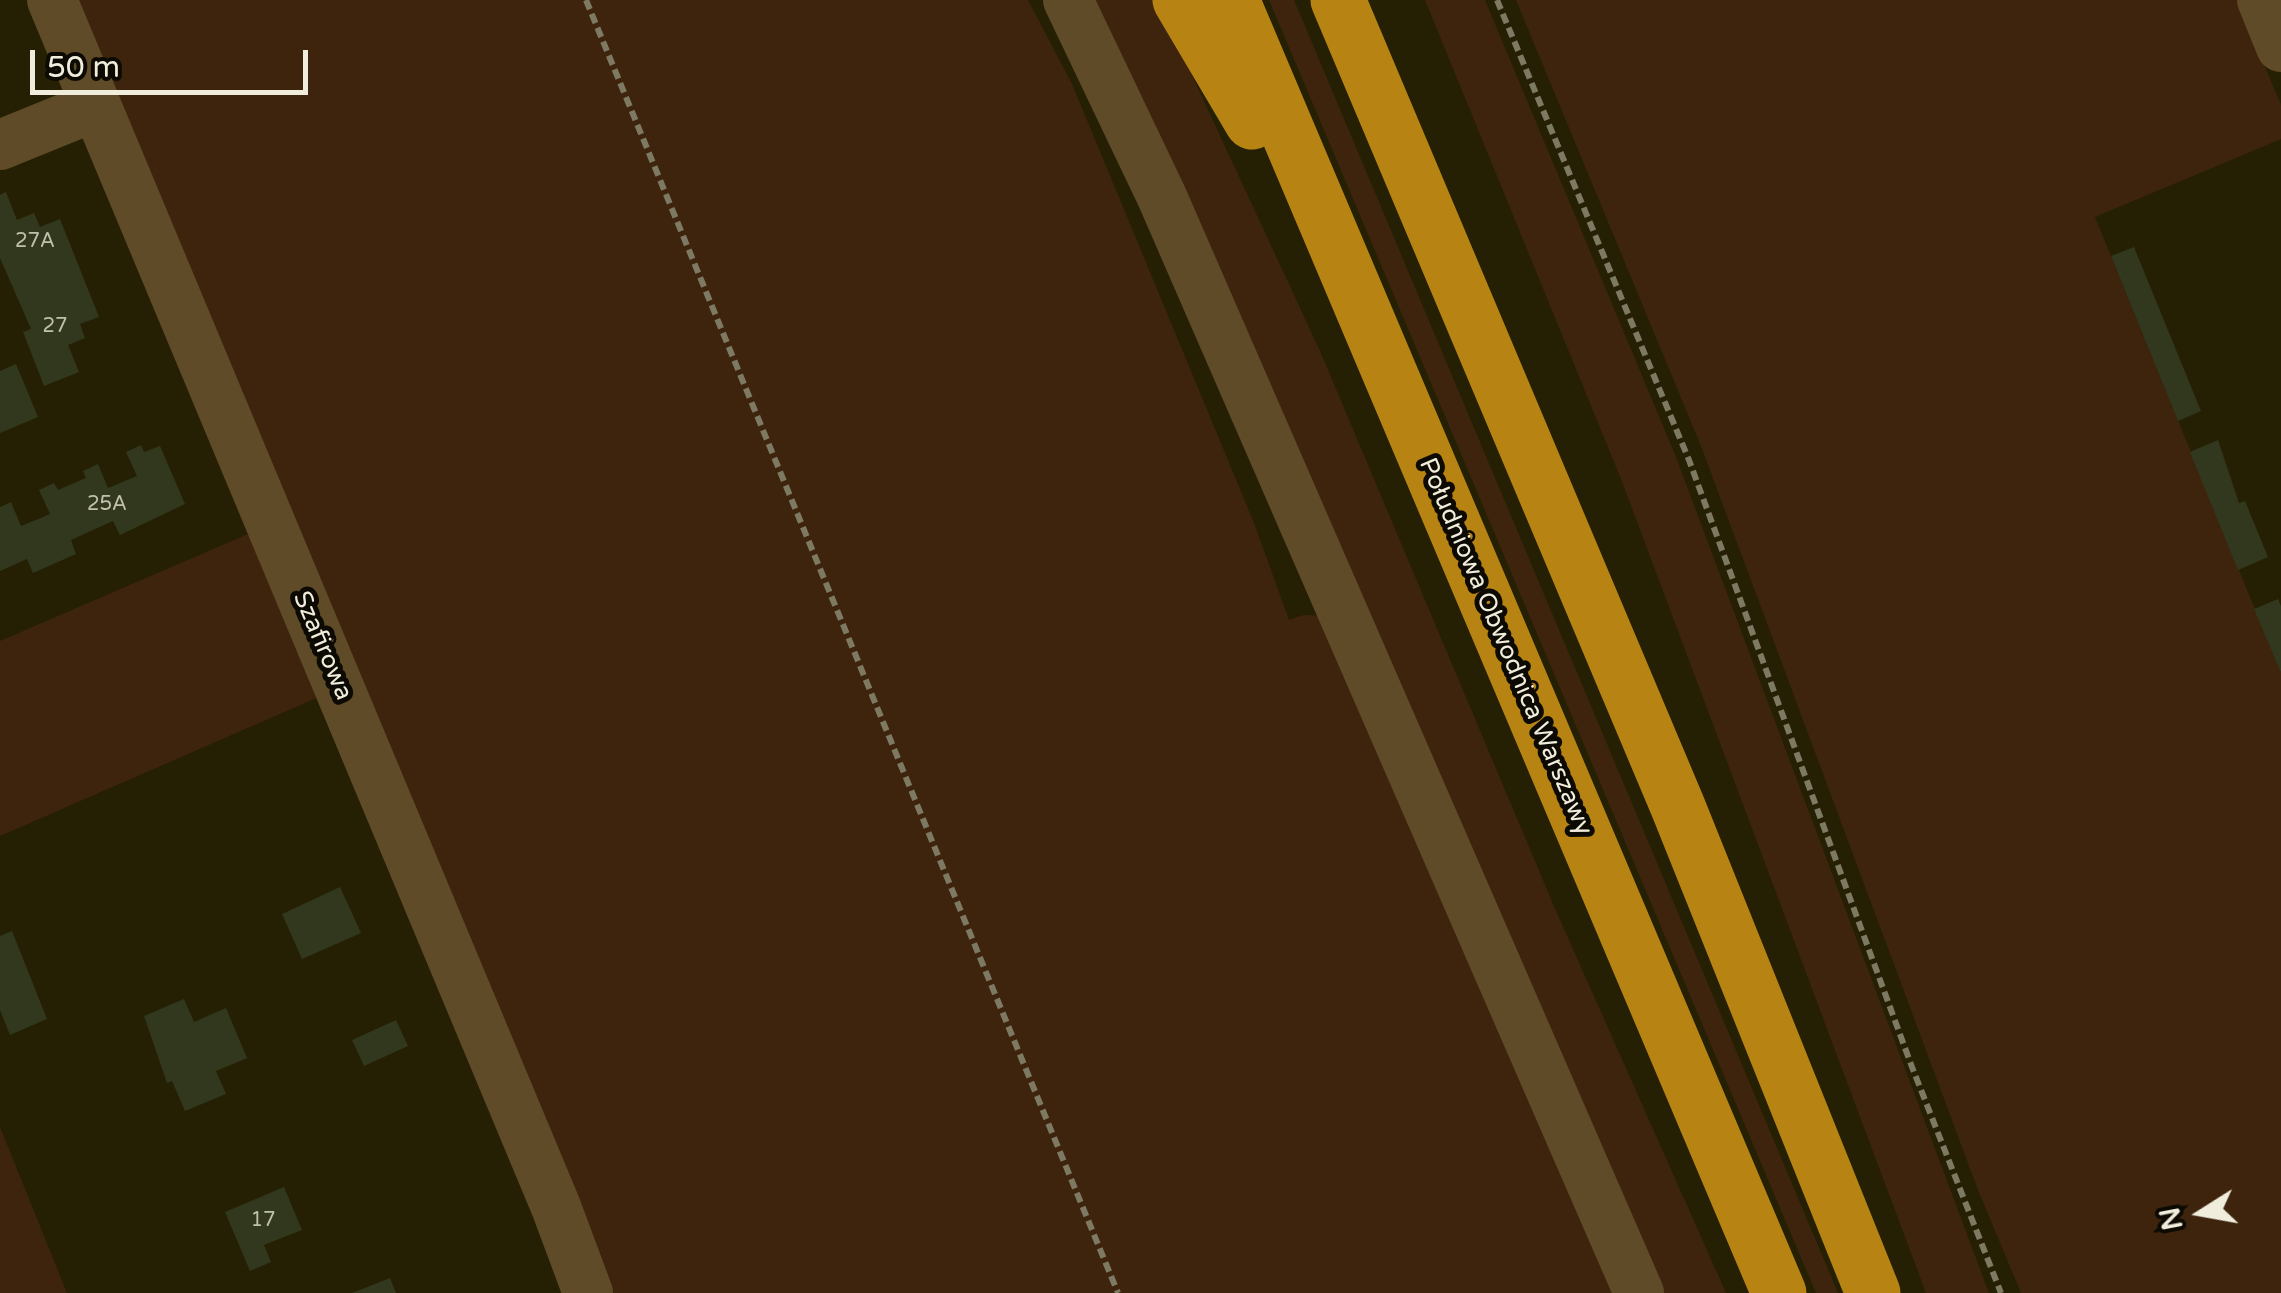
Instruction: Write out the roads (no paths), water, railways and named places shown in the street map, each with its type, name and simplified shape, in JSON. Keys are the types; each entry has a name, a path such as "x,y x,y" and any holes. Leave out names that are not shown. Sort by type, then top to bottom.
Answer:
{"highway":[{"path":"1180,0 1358,301"},
{"name":"Południowa Obwodnica Warszawy","path":"1232,0 1779,1293"},
{"path":"1338,0 1678,808 1873,1293"}],"street":[{"name":"Szafirowa","path":"52,0 556,1207 588,1293"},
{"path":"1068,0 1162,197 1639,1293"},
{"path":"2262,0 2281,46"},
{"path":"0,144 96,106"}]}
